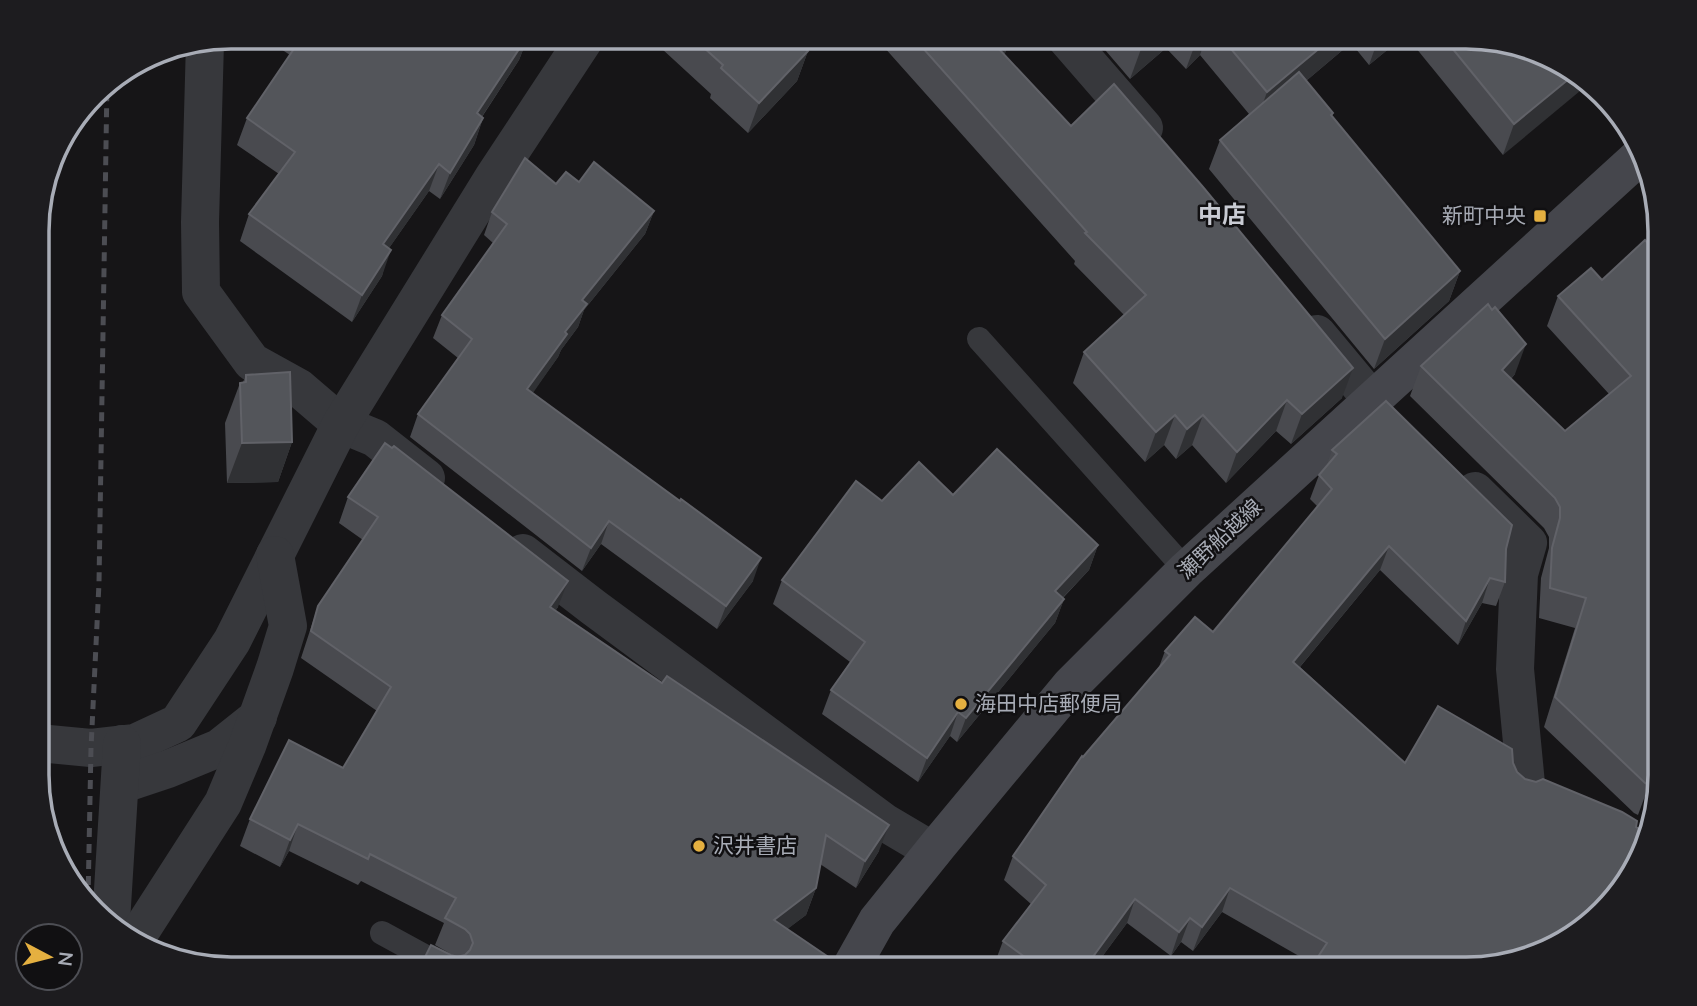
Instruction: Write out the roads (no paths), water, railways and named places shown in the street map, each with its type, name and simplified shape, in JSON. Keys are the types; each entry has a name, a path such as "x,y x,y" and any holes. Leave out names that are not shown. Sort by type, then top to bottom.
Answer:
{"main road":[{"name":"瀬野船越線","path":"857,957 877,921 1071,685 1185,570 1634,161"}],"street":[{"path":"49,744 91,748 135,743 177,723 232,641 341,424 493,178 578,49"},
{"path":"1075,49 1164,151"},
{"path":"205,51 201,292 252,362 299,388 341,424 375,438 451,497"},
{"path":"1294,307 1375,398 1406,423"},
{"path":"1453,469 1528,543 1519,574 1515,669 1538,789"},
{"path":"495,531 593,607 884,822 933,851"},
{"path":"140,933 223,803 258,716 288,626 275,555"},
{"path":"120,785 219,748 258,716"},
{"path":"112,912 122,744"}],"lane":[{"path":"979,340 1185,570"},
{"path":"382,933 426,957"}],"railway":[{"path":"88,888 91,748 99,583 107,98"}],"place":[{"name":"新町中央","path":"1540,216"},
{"name":"海田中店郵便局","path":"961,704"},
{"name":"沢井書店","path":"699,846"}],"district":[{"name":"中店","path":"1222,215"}]}
